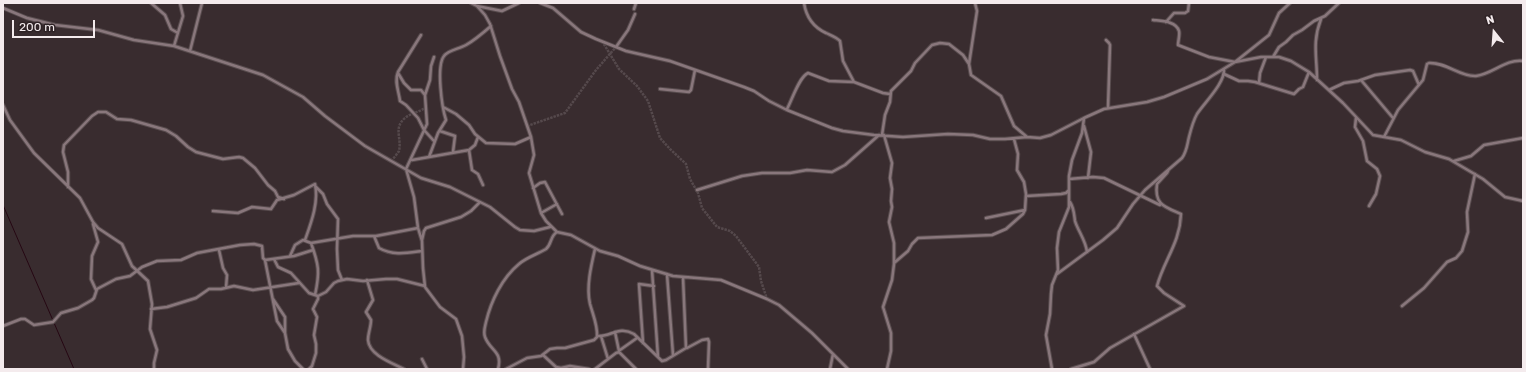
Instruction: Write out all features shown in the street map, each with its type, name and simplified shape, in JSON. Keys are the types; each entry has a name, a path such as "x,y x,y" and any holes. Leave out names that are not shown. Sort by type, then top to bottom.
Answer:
{"street":[{"path":"151,3 165,15 170,29 178,33"},
{"path":"174,46 184,15 180,3"},
{"path":"190,50 202,3"},
{"path":"471,3 477,6 503,11 518,3"},
{"path":"540,3 550,6"},
{"path":"548,3 585,34 616,47 670,62 750,89 787,110 832,128 904,137 961,134 990,138 1014,139 1027,137 1040,138 1051,135 1084,118 1108,108 1155,100 1207,79 1235,62 1269,35 1279,13 1290,3"},
{"path":"634,9 636,3"},
{"path":"804,3 808,17 815,25 820,30 840,41 843,61 854,82"},
{"path":"975,3 977,11 969,64 971,75 1001,96 1005,101 1014,126 1027,137"},
{"path":"1166,22 1174,13 1188,11 1189,3"},
{"path":"1273,57 1279,46 1293,35 1331,12 1339,3"},
{"path":"477,6 485,15 491,26 500,56 531,136 534,155 529,171 541,213 544,220 550,227 557,232 571,235 606,254 618,256 634,264 652,270 683,277 721,280 768,299 781,307 833,353 848,369"},
{"path":"3,8 32,19 55,25 98,30 134,40 190,50 219,62 246,68 269,77 303,97 325,116 365,146 422,178 450,187 480,202 501,214 518,229 530,232 550,227"},
{"path":"616,47 628,30 635,14"},
{"path":"1317,80 1315,50 1317,33 1322,18"},
{"path":"1153,20 1174,25 1179,30 1178,45 1210,58 1235,62 1266,57 1284,58 1309,72 1329,90 1373,135 1401,140 1425,152 1454,161 1488,182 1497,192 1505,197 1523,200"},
{"path":"429,157 446,120 440,88 440,68 443,56 467,45 491,26"},
{"path":"421,35 398,72 396,78 400,101 406,104 418,118 424,130 435,142"},
{"path":"1106,40 1110,45 1108,108"},
{"path":"887,369 891,352 891,333 883,307 890,288 894,264 894,243 889,222 892,207 890,178 892,163 881,135 885,114 890,102 890,94 911,71 917,61 932,45 936,43 944,43 951,46 963,55 969,64"},
{"path":"1259,83 1260,72 1266,57"},
{"path":"422,241 418,228 414,197 406,169 427,122 425,113 426,95 430,80 431,66 434,58"},
{"path":"1384,137 1403,102 1423,80 1427,64 1430,62 1448,66 1471,76 1482,74 1509,62 1523,61"},
{"path":"1057,274 1117,228 1148,186 1186,153 1188,138 1194,119 1211,97 1224,74 1224,69"},
{"path":"660,89 689,92 691,90 695,70"},
{"path":"1329,90 1344,83 1361,80 1377,74 1382,75 1395,71 1412,70 1416,75 1419,85"},
{"path":"398,72 409,88 412,90 421,90 426,95"},
{"path":"1224,74 1239,81 1259,83 1294,94 1297,90 1303,87 1309,72"},
{"path":"787,110 800,80 805,74 810,73 830,81 854,82 883,93 890,94"},
{"path":"1361,80 1377,101 1393,118"},
{"path":"3,105 10,120 34,153 80,198 93,222 98,228 122,244 130,262 150,284 150,329 157,350 154,369"},
{"path":"443,107 456,114 469,125 478,137 486,143 518,143 531,136"},
{"path":"68,187 68,172 63,150 64,145 92,116 96,113 103,112 108,113 117,119 136,121 166,130 174,134 196,152 222,159 243,158 255,168 268,185 275,191 278,197 284,199"},
{"path":"1052,369 1046,335 1050,314 1052,288 1057,274 1058,239 1061,226 1069,206 1069,179 1072,160 1082,133 1084,118"},
{"path":"1356,118 1355,127 1363,141 1368,161 1379,171 1380,176 1376,194 1369,206"},
{"path":"1083,126 1091,152 1088,178"},
{"path":"440,131 455,136 453,152"},
{"path":"697,190 749,174 768,172 790,173 802,170 832,172 845,165 881,135"},
{"path":"411,160 469,150 475,145 478,137"},
{"path":"1454,161 1471,156 1484,145 1523,138"},
{"path":"894,264 908,251 913,241 918,238 992,235 1006,229 1023,214 1025,210 1026,196 1024,182 1016,170 1018,154 1014,139"},
{"path":"469,150 472,170 478,174 483,185"},
{"path":"1162,206 1158,199 1156,185 1169,169"},
{"path":"1402,306 1424,288 1447,262 1456,258 1462,251 1468,232 1467,212 1475,174"},
{"path":"1069,179 1104,178 1181,214 1179,234 1157,286 1164,293 1184,306 1106,350 1094,362 1071,369"},
{"path":"533,188 540,183 545,182 562,214"},
{"path":"213,211 238,212 252,207 271,209 276,201 294,196 315,184 322,192 327,204 337,217 338,270 342,280"},
{"path":"305,240 312,221 316,186"},
{"path":"1026,196 1064,193 1069,189"},
{"path":"1070,201 1087,252"},
{"path":"463,369 464,357 462,336 456,319 440,307 425,287 422,241 426,228 461,217 471,211 480,202"},
{"path":"541,213 557,204"},
{"path":"986,218 1025,210"},
{"path":"3,326 21,319 25,319 34,325 51,322 54,321 61,313 83,306 92,300 95,296 96,290 91,279 91,258 98,239 93,222"},
{"path":"290,257 298,242 305,240 311,243 337,238 374,236 418,228"},
{"path":"498,369 500,363 499,356 490,347 484,334 492,300 518,264 549,247 553,235 557,232"},
{"path":"374,236 379,248 387,252 401,254 422,251"},
{"path":"309,369 312,366 316,350 314,337 317,317 313,309 318,299 316,296 319,271 311,243"},
{"path":"96,290 116,279 132,275 137,270 157,261 181,260 195,253 240,246 258,245 262,247 263,258 265,260 277,321 286,333"},
{"path":"1086,246 1091,249"},
{"path":"595,249 589,288 590,305 608,359"},
{"path":"219,250 223,268 227,275 226,288"},
{"path":"265,260 290,257 313,250"},
{"path":"274,259 278,268 290,273 309,293 316,296 326,292 334,283 342,280 354,279 397,280 425,287"},
{"path":"652,270 658,358"},
{"path":"667,274 673,355"},
{"path":"683,277 686,348"},
{"path":"367,280 373,300 366,312 371,320 368,339 370,347 374,352 404,369"},
{"path":"151,309 167,307 196,298 209,289 234,286 250,290 299,283"},
{"path":"643,343 639,284 654,286"},
{"path":"272,298 285,317 288,349 295,361 303,369"},
{"path":"506,369 527,358 542,355 550,349 565,348 589,342 600,336 615,332 628,331 663,361 702,340 708,340 708,369"},
{"path":"615,332 619,351 636,369"},
{"path":"1134,334 1150,369"},
{"path":"595,369 637,338"},
{"path":"830,369 833,361 833,353"},
{"path":"542,355 556,367 561,368 570,366 589,369"},
{"path":"422,359 427,369"}],"waterway":[{"path":"3,205 74,369"}],"tunnel":[{"path":"602,41 619,69 637,86 648,101 660,138 686,164 690,179 698,193 702,208 717,227 730,231 736,236 759,267 761,281 767,299"},
{"path":"527,126 565,113 596,70 616,47"},
{"path":"391,161 399,151 399,126 401,122 407,116 425,108"}]}
